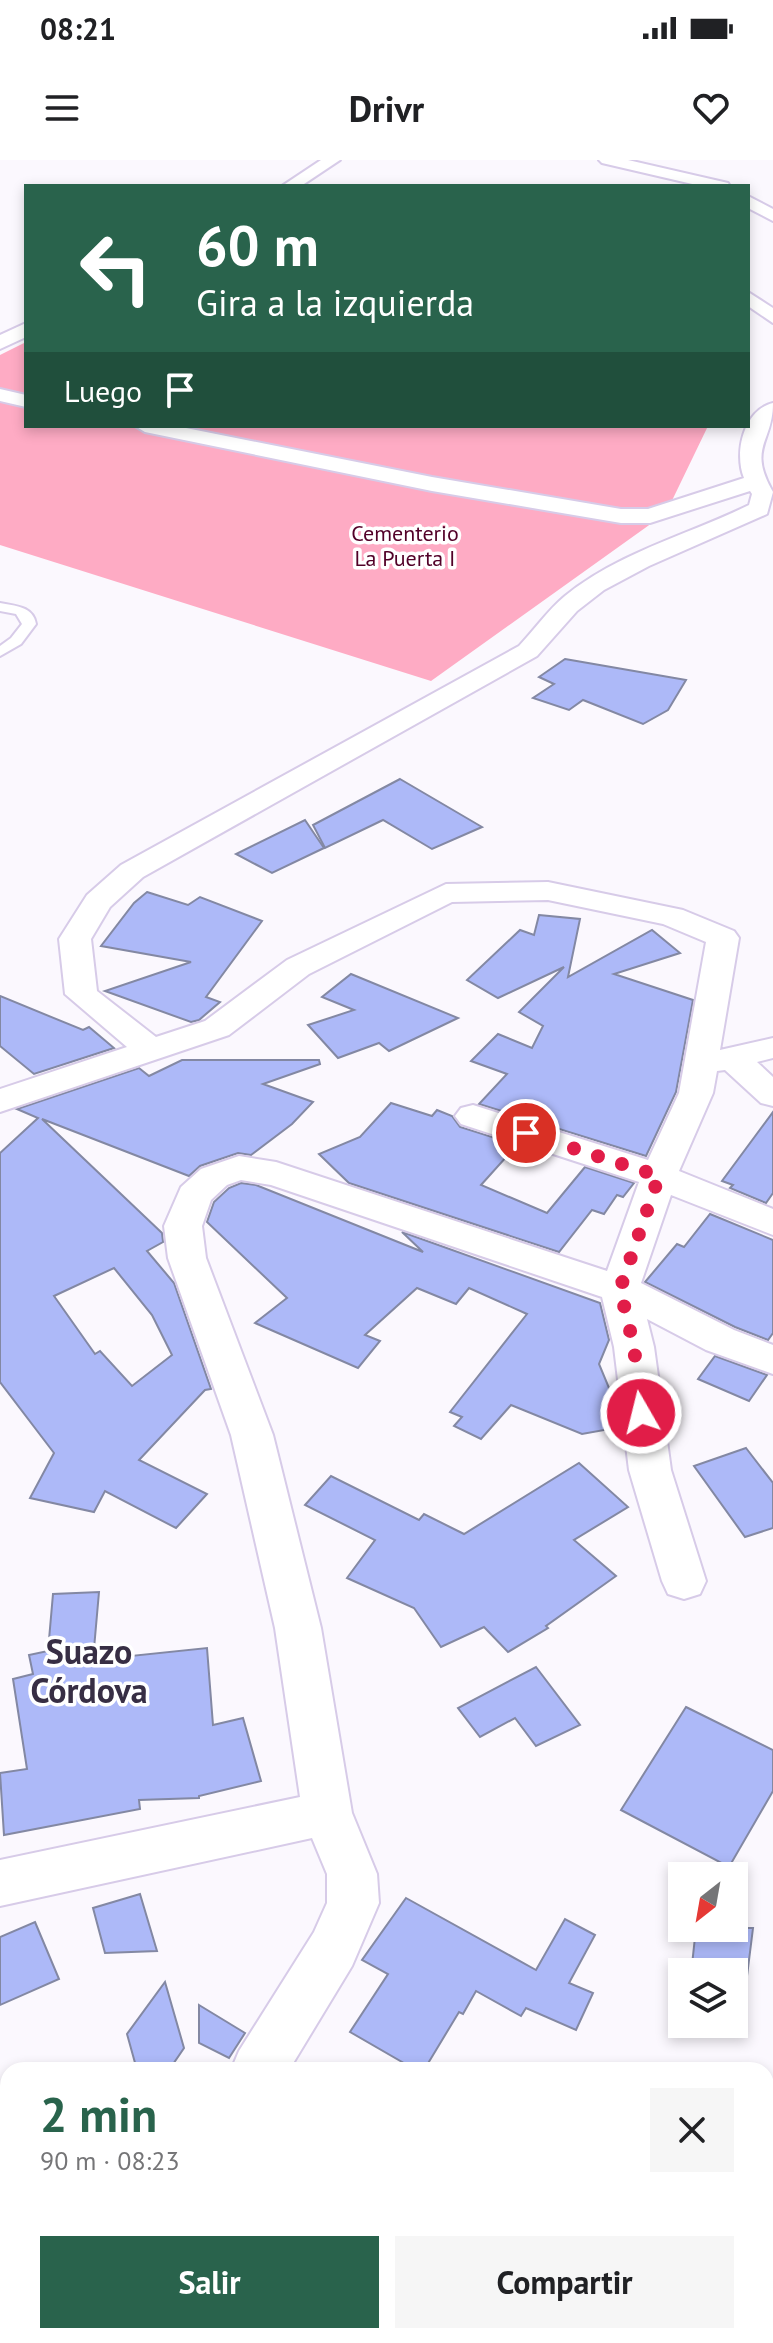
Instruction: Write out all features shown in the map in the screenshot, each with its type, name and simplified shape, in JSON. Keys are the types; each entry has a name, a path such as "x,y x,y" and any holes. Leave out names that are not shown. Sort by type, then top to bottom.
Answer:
{"street":[{"path":"293,184 332,160"},
{"path":"607,160 713,184"},
{"path":"750,202 773,216"},
{"path":"750,299 773,317"},
{"path":"0,343 24,330"},
{"path":"0,395 24,401"},
{"path":"151,1050 81,994 75,939 98,902 132,871 528,651 574,601 614,576 711,528 733,522 759,509 763,494 755,482 749,456 752,434 773,409"},
{"path":"155,428 432,484 621,516 650,516 755,482"},
{"path":"0,1101 36,1086 217,1028 298,967 446,893 548,891 672,917 723,938 716,1062 696,1093 659,1176 620,1289 634,1347 650,1470 684,1581"},
{"path":"716,1062 773,1048"},
{"path":"716,1062 773,1095"},
{"path":"0,1077 36,1086"},
{"path":"473,1116 659,1176 773,1223"},
{"path":"263,2062 333,1949 353,1903 352,1874 327,1813 298,1628 252,1435 187,1258 183,1226 194,1195 214,1177 239,1168 276,1174 620,1289 720,1340 773,1360"},
{"path":"0,1883 327,1813"}],"lane":[{"path":"0,607 20,611 28,617 29,624 16,641 0,652"}],"green space":[{"name":"Cementerio La Puerta I","path":"24,343 24,428 707,428 666,513 431,681 0,545 0,355"}],"building":[{"path":"565,659 686,680 668,710 643,724 583,700 569,710 533,698 554,684 539,677"},
{"path":"400,779 482,827 432,849 383,820 325,848 313,825"},
{"path":"305,820 324,848 272,873 236,854"},
{"path":"147,892 188,905 200,897 262,921 206,997 220,1002 199,1020 191,1022 105,991 191,962 101,946 134,903"},
{"path":"539,915 580,919 568,977 652,930 680,953 614,974 693,1000 676,1092 646,1156 479,1104 507,1074 471,1061 498,1034 532,1048 543,1026 519,1012 564,967 498,998 467,980 520,930 534,935"},
{"path":"351,974 458,1018 389,1051 379,1043 338,1058 308,1025 354,1010 322,997"},
{"path":"0,996 83,1030 89,1027 114,1048 34,1074 0,1046"},
{"path":"182,1060 319,1060 320,1064 263,1084 313,1102 292,1124 251,1155 238,1153 200,1166 189,1176 42,1119 162,1233 163,1242 147,1251 174,1283 211,1389 205,1390 139,1460 207,1494 176,1528 105,1491 94,1512 30,1498 54,1453 0,1382 0,1153 38,1118 17,1109 139,1068 149,1076","holes":["114,1268 152,1315 172,1355 132,1386 100,1351 95,1354 54,1296"]},
{"path":"391,1103 432,1116 437,1110 452,1116 460,1127 517,1145 481,1185 547,1213 585,1167 634,1183 623,1197 617,1195 604,1214 592,1210 559,1252 349,1183 319,1154 360,1137"},
{"path":"773,1112 773,1193 766,1203 730,1188 733,1185 722,1181"},
{"path":"241,1183 256,1185 423,1252 402,1232 600,1303 609,1340 599,1364 619,1412 621,1427 582,1434 511,1405 481,1439 454,1426 462,1417 450,1412 527,1314 469,1288 456,1304 417,1288 365,1335 380,1341 358,1368 255,1323 287,1298 207,1222 214,1202 229,1188"},
{"path":"710,1214 773,1240 773,1333 768,1340 645,1282 677,1244 684,1247"},
{"path":"715,1356 767,1375 749,1401 698,1379"},
{"path":"746,1448 773,1483 773,1528 745,1537 694,1466"},
{"path":"579,1463 628,1507 574,1540 616,1576 546,1626 548,1628 508,1652 484,1627 441,1647 414,1608 347,1578 375,1540 305,1505 331,1476 419,1520 424,1514 464,1534"},
{"path":"99,1592 93,1660 207,1648 213,1725 243,1718 261,1781 199,1798 139,1800 140,1809 4,1835 0,1773 27,1769 13,1679 33,1674 29,1655 48,1651 53,1594"},
{"path":"536,1667 580,1725 536,1746 515,1718 480,1737 458,1708"},
{"path":"686,1707 773,1750 773,1791 732,1862 720,1862 621,1810"},
{"path":"140,1894 157,1951 105,1953 93,1908"},
{"path":"406,1898 536,1970 565,1919 595,1935 569,1983 593,1993 576,2030 526,2008 521,2016 476,1991 463,2014 459,2012 429,2062 402,2062 350,2032 388,1974 362,1960"},
{"path":"35,1922 59,1979 0,2005 0,1937"},
{"path":"748,1928 753,1928 748,1968 748,1958 693,1958 694,1942 748,1942"},
{"path":"165,1982 184,2048 174,2062 135,2062 127,2034"},
{"path":"199,2005 245,2033 229,2058 199,2043"}],"district":[{"name":"Suazo Córdova","path":"89,1672"}],"route":[{"path":"526,1133 659,1176 620,1289 634,1347 641,1413"}]}
